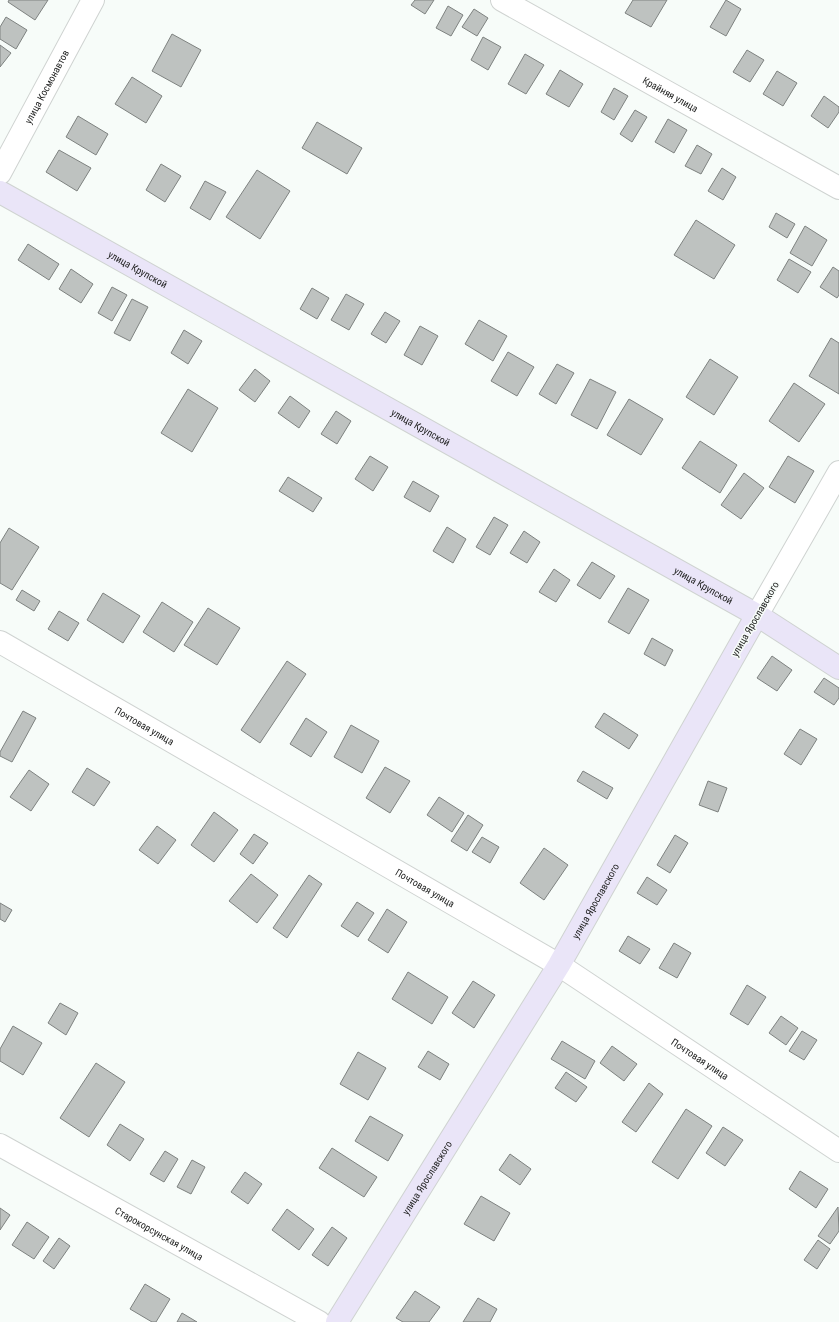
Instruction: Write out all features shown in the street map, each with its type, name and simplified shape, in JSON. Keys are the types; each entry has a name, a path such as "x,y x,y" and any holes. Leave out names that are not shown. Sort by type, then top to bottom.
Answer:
{"street":[{"name":"улица Космонавтов","path":"0,173 93,0"},
{"name":"Крайняя улица","path":"502,0 839,188"},
{"name":"улица Крупской","path":"0,192 757,615 839,668"},
{"name":"улица Ярославского","path":"336,1322 559,965 839,472"},
{"name":"Почтовая улица","path":"0,642 559,965 839,1151"},
{"name":"Старокорсунская улица","path":"0,1145 319,1322"}],"building":[{"path":"9,0 48,0 35,20 8,2"},
{"path":"415,0 434,0 425,14 411,5"},
{"path":"633,0 667,0 651,27 625,13"},
{"path":"726,0 741,9 726,36 710,27"},
{"path":"448,6 463,15 451,36 436,28"},
{"path":"474,9 488,18 477,36 462,27"},
{"path":"6,17 27,30 16,49 0,39 0,27"},
{"path":"172,34 201,50 181,87 152,71"},
{"path":"483,37 501,47 488,70 471,60"},
{"path":"0,45 11,53 0,67"},
{"path":"747,50 764,60 750,82 733,72"},
{"path":"525,54 544,65 526,94 508,84"},
{"path":"560,70 583,84 569,107 546,94"},
{"path":"777,71 797,83 783,106 763,94"},
{"path":"132,77 162,96 146,123 115,104"},
{"path":"614,88 628,96 614,120 601,112"},
{"path":"824,96 839,107 839,112 828,128 811,116"},
{"path":"635,110 647,117 632,142 620,134"},
{"path":"78,116 108,134 96,155 66,137"},
{"path":"668,119 687,130 674,153 655,142"},
{"path":"317,122 362,148 347,174 302,148"},
{"path":"697,145 712,154 701,174 685,166"},
{"path":"59,150 91,168 77,191 46,172"},
{"path":"161,164 181,176 165,202 146,190"},
{"path":"722,168 736,177 723,200 708,191"},
{"path":"257,170 290,191 260,239 226,217"},
{"path":"205,181 226,192 210,220 190,208"},
{"path":"776,213 795,224 787,238 769,227"},
{"path":"696,220 735,245 714,279 674,255"},
{"path":"805,226 827,240 812,266 790,253"},
{"path":"28,244 59,264 49,280 18,260"},
{"path":"789,259 811,272 798,293 777,280"},
{"path":"833,267 839,271 839,295 837,298 820,287"},
{"path":"71,269 93,284 81,303 59,289"},
{"path":"112,287 127,295 112,321 98,313"},
{"path":"312,288 329,298 317,319 300,309"},
{"path":"346,294 364,304 349,330 331,320"},
{"path":"132,299 148,307 130,341 114,333"},
{"path":"385,312 400,321 386,343 371,334"},
{"path":"479,320 507,336 493,361 465,344"},
{"path":"420,326 438,336 422,365 404,355"},
{"path":"184,330 202,341 188,364 171,353"},
{"path":"831,338 839,343 839,394 809,376"},
{"path":"508,352 534,367 517,396 491,381"},
{"path":"710,359 738,377 714,415 686,397"},
{"path":"557,364 574,373 556,404 539,394"},
{"path":"255,369 270,381 255,402 239,390"},
{"path":"590,379 616,392 597,429 571,415"},
{"path":"794,383 825,404 799,442 769,421"},
{"path":"188,389 218,408 192,452 161,433"},
{"path":"290,396 310,411 299,428 278,413"},
{"path":"629,399 663,419 641,455 607,435"},
{"path":"336,411 351,421 337,444 321,434"},
{"path":"700,441 737,465 720,493 682,468"},
{"path":"370,456 388,467 373,491 355,479"},
{"path":"788,456 814,471 795,503 769,487"},
{"path":"744,473 764,488 741,519 721,505"},
{"path":"288,477 322,498 313,512 279,491"},
{"path":"413,481 439,496 430,512 404,497"},
{"path":"494,517 508,525 490,555 476,547"},
{"path":"447,527 466,539 453,563 433,551"},
{"path":"9,528 39,547 12,590 0,583 0,543"},
{"path":"524,531 540,542 527,563 510,553"},
{"path":"592,562 615,576 600,599 577,585"},
{"path":"554,569 570,580 556,602 539,592"},
{"path":"628,588 649,600 629,634 608,622"},
{"path":"22,590 40,601 34,611 16,600"},
{"path":"103,593 140,616 123,643 87,620"},
{"path":"162,602 193,622 174,652 143,632"},
{"path":"208,608 240,628 217,665 184,645"},
{"path":"59,611 79,623 68,641 48,629"},
{"path":"652,638 673,650 665,666 644,654"},
{"path":"772,656 792,670 777,691 757,678"},
{"path":"287,661 306,674 260,743 241,730"},
{"path":"824,678 839,688 839,698 834,705 814,692"},
{"path":"23,711 36,718 12,762 0,756 0,752"},
{"path":"604,713 638,735 629,749 595,727"},
{"path":"306,718 327,732 311,757 290,744"},
{"path":"351,725 379,741 362,773 334,757"},
{"path":"800,729 817,739 801,765 784,754"},
{"path":"385,767 410,781 390,813 366,798"},
{"path":"87,768 110,782 94,806 72,792"},
{"path":"29,770 49,784 31,811 10,797"},
{"path":"583,771 613,788 607,799 577,781"},
{"path":"708,781 727,788 718,812 699,805"},
{"path":"439,797 464,813 452,832 427,815"},
{"path":"214,812 238,830 214,862 191,845"},
{"path":"468,815 483,825 467,851 451,841"},
{"path":"157,826 176,840 158,864 139,850"},
{"path":"254,834 268,843 253,864 240,854"},
{"path":"675,835 688,843 670,873 657,865"},
{"path":"482,837 499,847 490,863 472,852"},
{"path":"544,848 568,865 544,900 520,883"},
{"path":"251,874 278,895 257,923 229,901"},
{"path":"309,875 322,884 287,938 273,928"},
{"path":"647,877 667,890 657,905 637,893"},
{"path":"357,902 374,913 358,937 341,926"},
{"path":"0,903 12,910 5,922 0,919"},
{"path":"387,909 407,922 388,953 368,940"},
{"path":"628,936 650,949 640,964 619,951"},
{"path":"674,943 691,953 677,978 659,968"},
{"path":"408,972 448,997 432,1024 392,999"},
{"path":"473,981 495,995 474,1028 452,1013"},
{"path":"747,985 766,997 748,1025 730,1014"},
{"path":"60,1003 78,1013 66,1035 48,1023"},
{"path":"781,1016 798,1028 786,1045 769,1033"},
{"path":"13,1026 42,1043 23,1075 0,1061 0,1049"},
{"path":"802,1031 817,1040 804,1060 789,1051"},
{"path":"562,1041 595,1061 585,1079 551,1059"},
{"path":"612,1046 637,1064 624,1081 600,1063"},
{"path":"428,1051 449,1064 440,1080 418,1067"},
{"path":"358,1052 386,1068 368,1100 340,1084"},
{"path":"96,1063 125,1082 89,1137 60,1118"},
{"path":"566,1072 587,1087 576,1102 555,1088"},
{"path":"649,1083 663,1094 636,1132 622,1122"},
{"path":"686,1109 712,1126 678,1179 652,1162"},
{"path":"370,1116 403,1135 388,1161 355,1141"},
{"path":"120,1124 144,1139 130,1161 107,1145"},
{"path":"723,1127 743,1140 725,1166 706,1153"},
{"path":"332,1148 377,1177 364,1197 319,1168"},
{"path":"165,1151 178,1159 164,1182 150,1174"},
{"path":"510,1154 531,1169 520,1185 499,1170"},
{"path":"192,1160 205,1167 191,1194 177,1187"},
{"path":"800,1171 828,1189 816,1208 789,1189"},
{"path":"245,1172 262,1184 248,1204 231,1192"},
{"path":"481,1196 510,1213 494,1241 464,1224"},
{"path":"838,1207 839,1231 830,1244 818,1236"},
{"path":"0,1208 10,1215 0,1230"},
{"path":"287,1209 314,1229 299,1250 272,1230"},
{"path":"27,1222 49,1237 34,1259 12,1245"},
{"path":"332,1227 347,1238 328,1266 312,1255"},
{"path":"59,1238 70,1246 54,1269 43,1261"},
{"path":"818,1240 830,1249 817,1269 804,1260"},
{"path":"145,1284 170,1299 156,1322 152,1322 130,1309"},
{"path":"415,1291 440,1307 429,1322 403,1322 396,1318"},
{"path":"478,1298 497,1309 490,1322 463,1322"},
{"path":"182,1313 197,1322 177,1322"}]}
